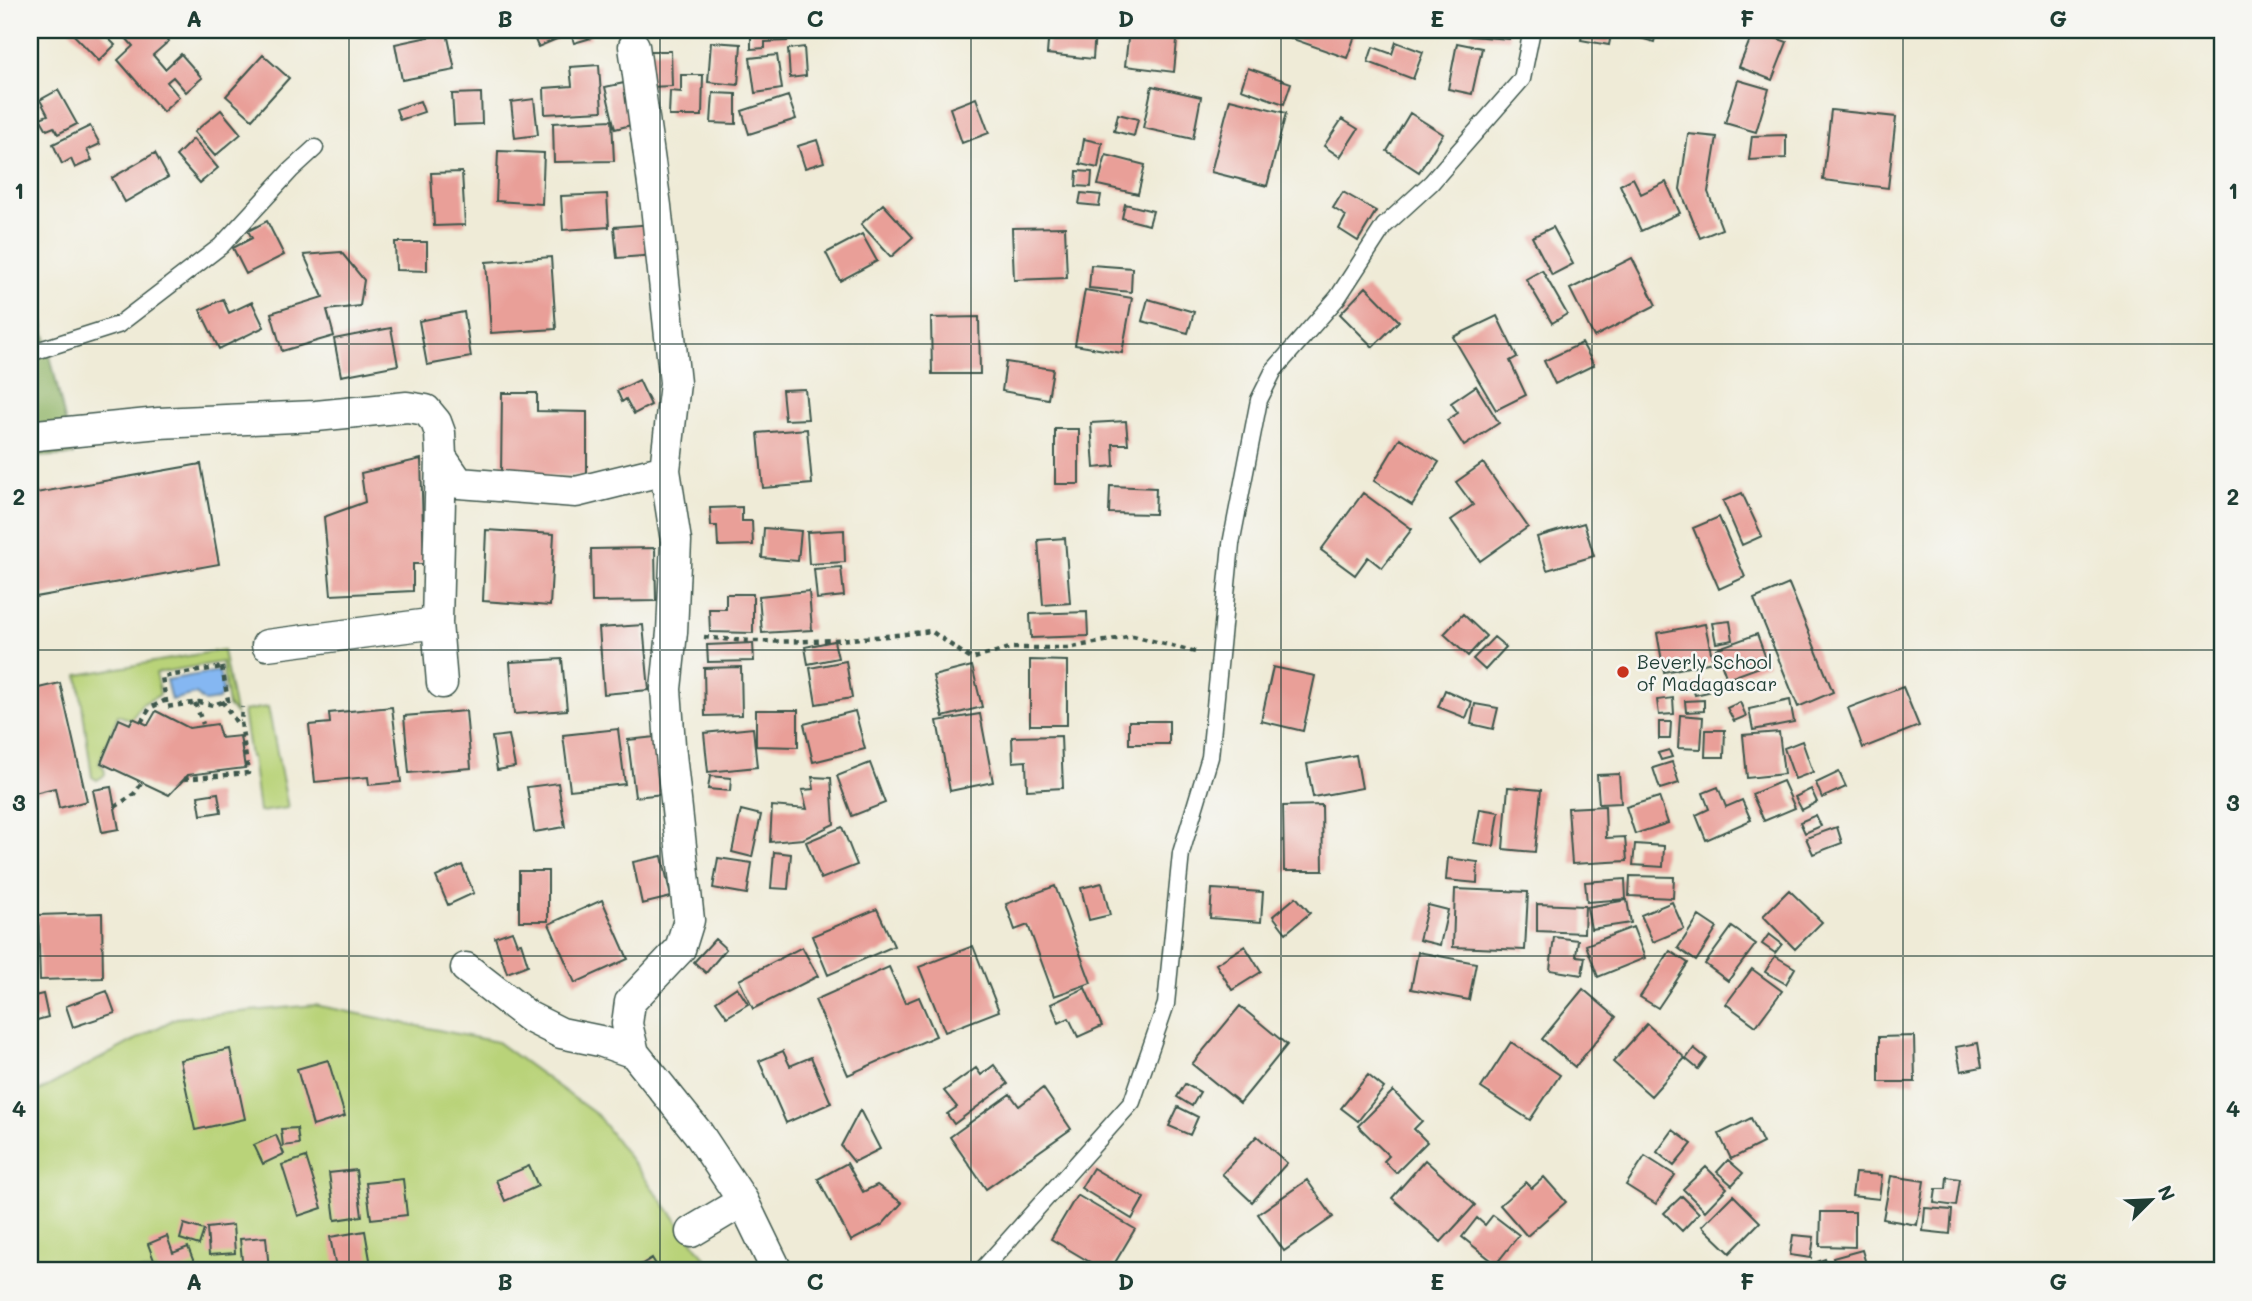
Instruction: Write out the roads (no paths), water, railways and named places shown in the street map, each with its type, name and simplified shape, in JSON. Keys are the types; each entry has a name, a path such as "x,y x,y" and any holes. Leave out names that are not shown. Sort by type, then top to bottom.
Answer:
{"street":[{"path":"634,46 656,205 675,383 665,470 676,541 672,632 666,689 690,920 681,948 630,1002 627,1024 634,1053 698,1133 743,1201 777,1271"},
{"path":"30,433 37,435 159,423 316,416 407,407 426,410 436,422 440,433 438,623 442,682"},
{"path":"441,457 460,483 576,492 665,470"},
{"path":"267,645 438,623"},
{"path":"466,968 540,1023 561,1033 600,1041 634,1053"},
{"path":"691,1232 743,1201"}],"lane":[{"path":"981,1271 1132,1102 1166,1004 1181,853 1210,757 1231,544 1259,400 1274,370 1338,296 1384,226 1430,183 1522,79 1532,30"},
{"path":"30,353 118,325 221,246 315,148"}],"water":[{"path":"219,671 223,692 218,700 205,702 196,694 171,700 166,680"}],"place":[{"name":"Beverly School of Madagascar","path":"1623,672"}]}
